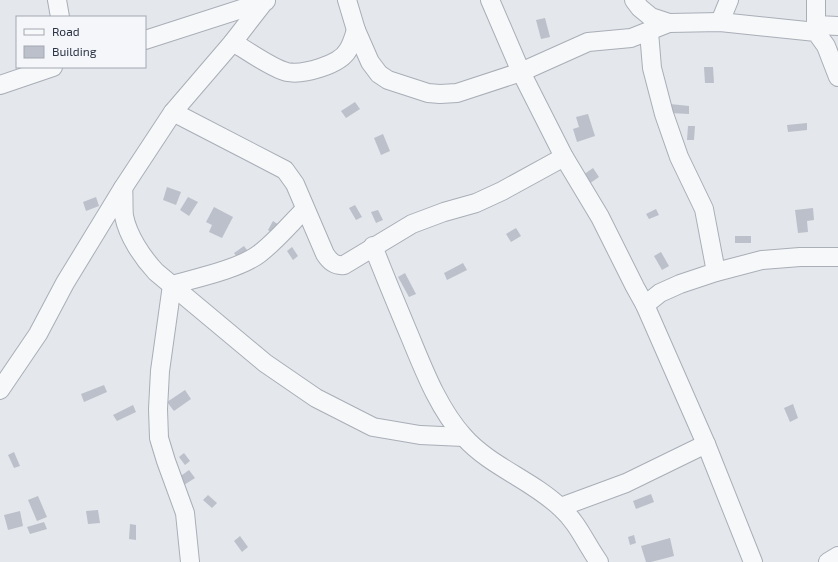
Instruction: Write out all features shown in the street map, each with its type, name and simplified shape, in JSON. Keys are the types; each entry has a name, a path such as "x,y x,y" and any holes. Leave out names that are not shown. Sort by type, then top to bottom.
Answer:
{"street":[{"path":"57,0 60,16"},
{"path":"347,0 356,30 370,62 379,74 388,80 428,93 440,94 457,93 521,72 588,42 630,38 669,24 720,22 816,29 838,26"},
{"path":"490,0 521,72 564,157 600,217 645,305 706,444 753,562"},
{"path":"634,0 640,8 651,17 669,24"},
{"path":"720,22 729,0"},
{"path":"816,0 816,29 826,46 838,77"},
{"path":"146,40 266,1"},
{"path":"0,390 38,334 65,283 123,188 173,112 266,1"},
{"path":"233,42 270,64 287,72 309,71 321,68 342,57 348,50 356,30"},
{"path":"649,32 652,68 664,114 679,157 704,209 716,272"},
{"path":"0,85 50,68"},
{"path":"173,112 285,170 295,184 325,254 330,261 337,265 344,265 373,246 412,224 444,212 476,203 502,192 564,157"},
{"path":"123,188 124,216 130,233 146,261 156,272 265,363 316,398 373,427 420,435 464,437"},
{"path":"172,284 234,267 258,255 305,209"},
{"path":"373,246 428,381 446,412 464,437 495,463 545,494 561,507 573,519 599,562"},
{"path":"645,305 660,293 680,284 716,272 762,260 800,257 838,257"},
{"path":"172,284 160,371 158,409 159,438 185,513 190,562"},
{"path":"635,287 660,293"},
{"path":"561,507 626,483 706,444"},
{"path":"828,562 838,556"}],"building":[{"path":"545,18 550,37 541,39 536,20"},
{"path":"704,67 713,67 714,83 705,83"},
{"path":"355,102 360,109 346,118 341,111"},
{"path":"670,104 689,106 689,114 670,113"},
{"path":"588,114 595,136 577,142 573,129 579,127 576,117"},
{"path":"807,123 807,130 788,132 787,125"},
{"path":"688,126 695,126 694,140 687,140"},
{"path":"383,134 390,151 381,155 374,138"},
{"path":"593,168 599,177 586,186 580,177"},
{"path":"167,187 181,192 176,205 163,200"},
{"path":"96,197 99,206 86,211 83,202"},
{"path":"188,197 198,202 189,216 180,210"},
{"path":"355,205 362,217 356,220 349,208"},
{"path":"214,207 233,217 222,238 209,232 212,225 206,222"},
{"path":"813,208 814,220 807,221 808,232 798,233 795,210"},
{"path":"656,209 659,215 649,219 646,214"},
{"path":"378,210 383,220 376,223 371,212"},
{"path":"273,221 279,225 274,234 268,230"},
{"path":"516,228 521,236 511,242 506,234"},
{"path":"735,236 751,236 751,243 735,243"},
{"path":"244,246 250,254 240,261 234,253"},
{"path":"292,247 298,256 293,260 287,251"},
{"path":"661,252 669,266 662,270 654,256"},
{"path":"463,263 467,270 447,280 444,273"},
{"path":"405,273 416,294 409,297 398,277"},
{"path":"104,385 107,392 84,402 81,394"},
{"path":"185,390 191,399 174,411 167,402"},
{"path":"793,404 798,418 790,422 784,408"},
{"path":"133,405 136,412 117,421 113,415"},
{"path":"14,452 20,466 14,468 8,455"},
{"path":"184,453 190,461 185,465 179,457"},
{"path":"189,470 195,478 184,485 178,478"},
{"path":"651,494 654,502 636,509 633,501"},
{"path":"208,495 217,503 212,508 203,500"},
{"path":"38,496 47,517 37,521 28,500"},
{"path":"98,510 100,523 88,524 86,511"},
{"path":"20,511 23,526 8,530 4,515"},
{"path":"44,522 47,529 30,534 27,527"},
{"path":"130,524 136,525 136,540 129,539"},
{"path":"634,535 636,543 630,545 628,537"},
{"path":"240,536 248,547 242,552 234,541"},
{"path":"670,538 674,556 646,562 641,546"}]}
